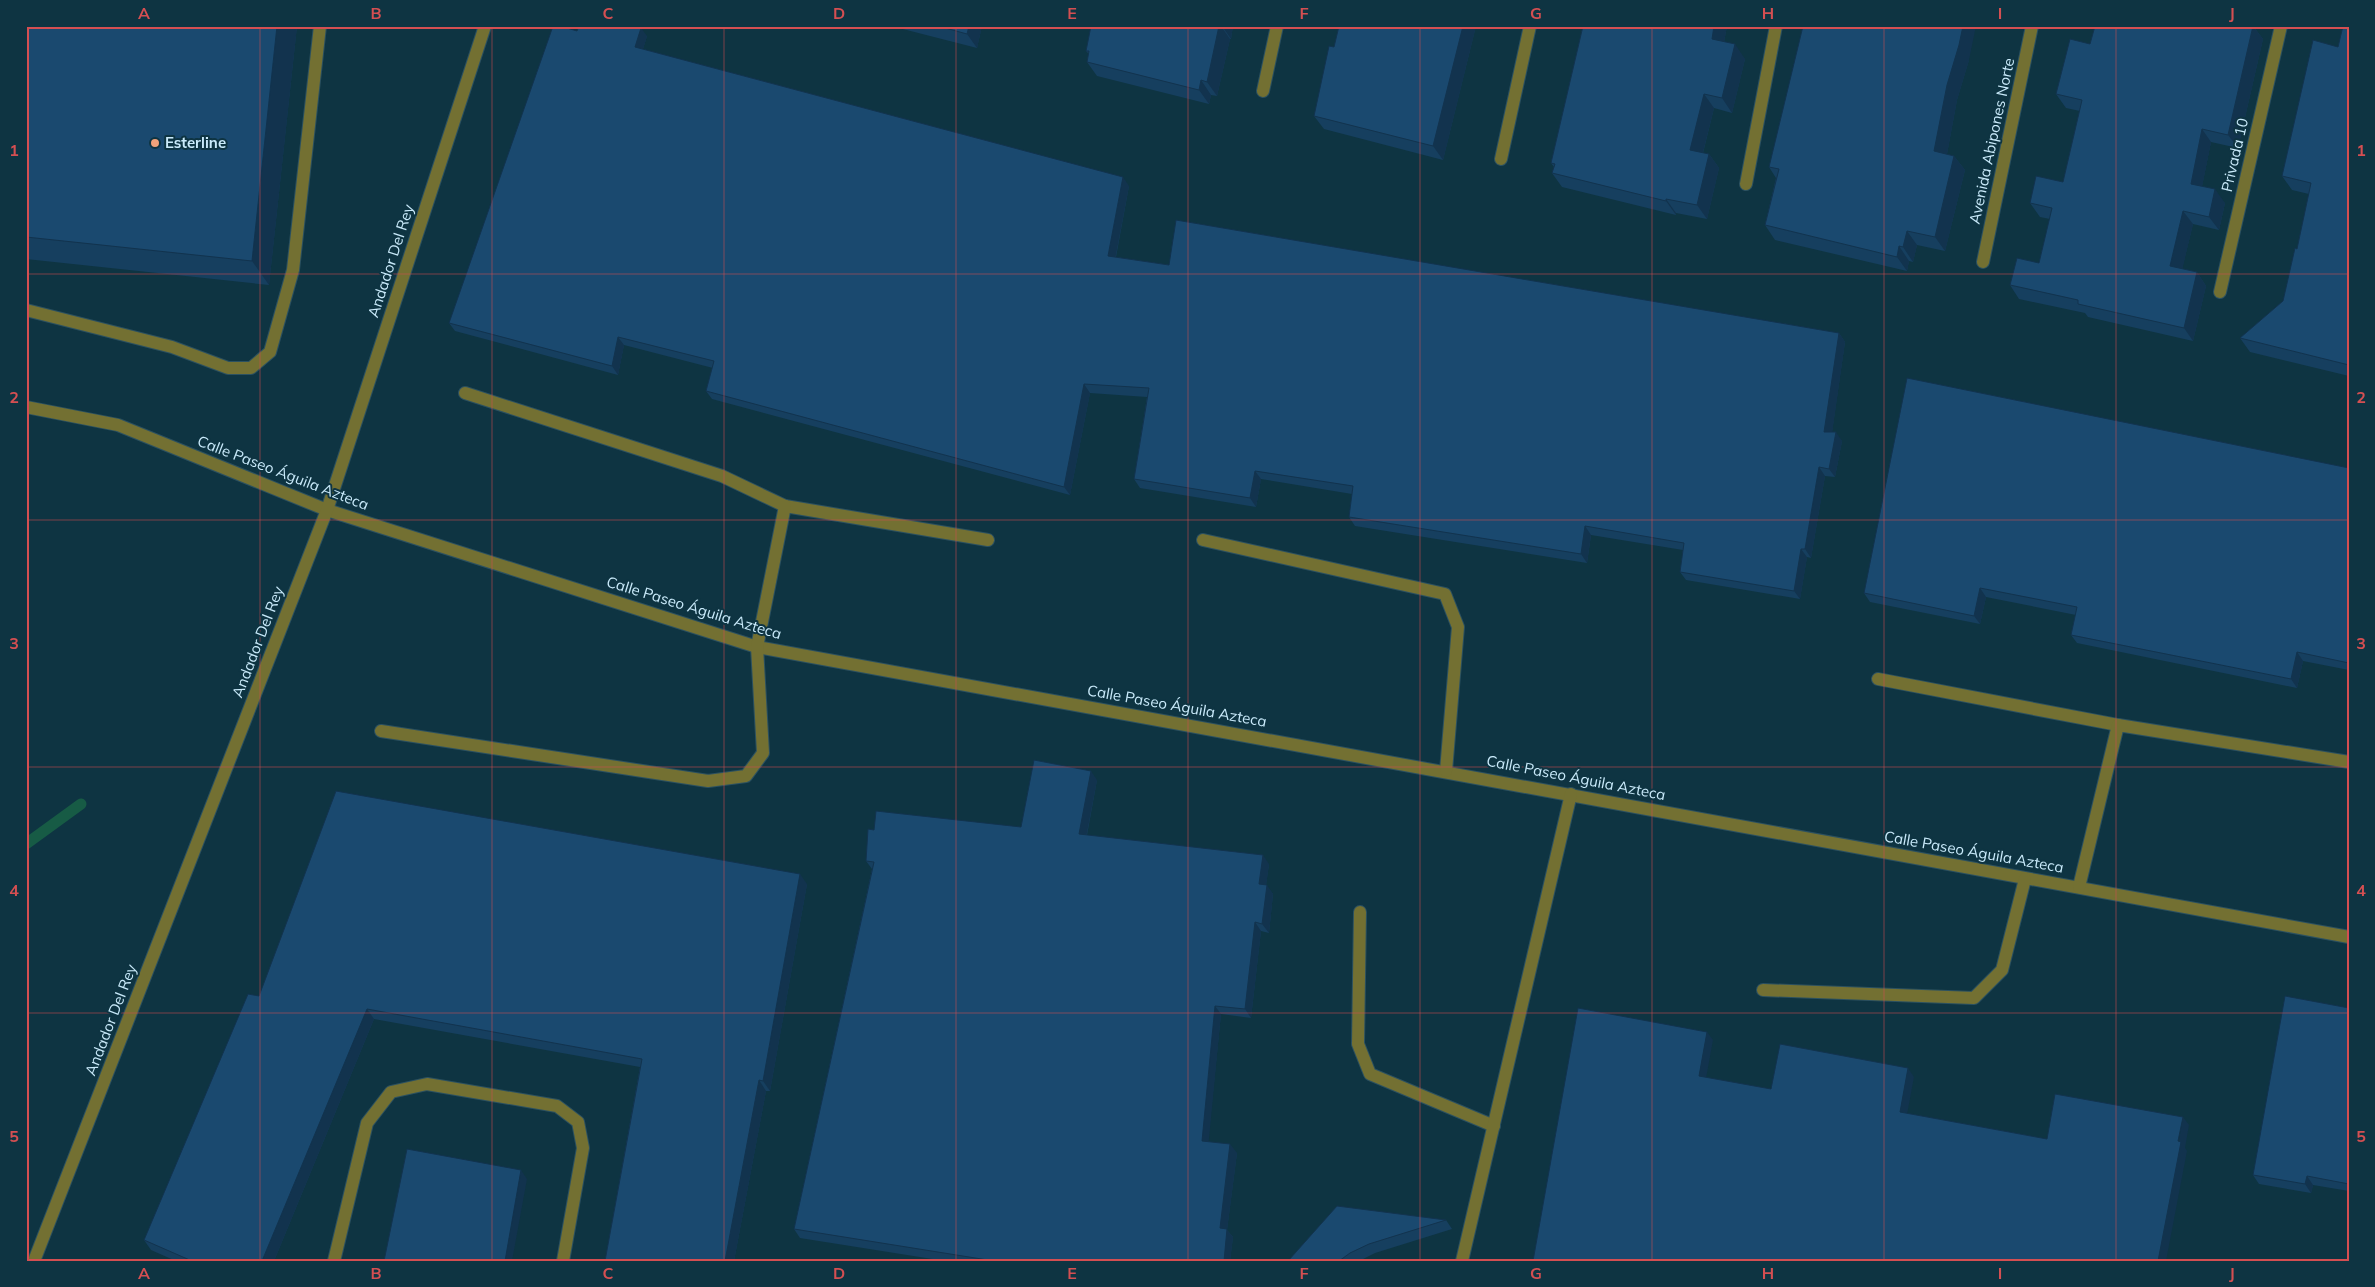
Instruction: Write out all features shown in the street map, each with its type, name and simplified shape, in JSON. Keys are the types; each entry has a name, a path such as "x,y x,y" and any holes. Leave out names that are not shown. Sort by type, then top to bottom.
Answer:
{"street":[{"path":"26,310 172,347 228,368 251,368 270,352 293,270 320,26"},
{"name":"Andador Del Rey","path":"34,1261 327,510 485,26"},
{"path":"1263,92 1277,26"},
{"path":"1501,159 1530,26"},
{"path":"1746,184 1776,26"},
{"name":"Avenida Abipones Norte","path":"1984,262 2032,26"},
{"name":"Privada 10","path":"2220,292 2281,26"},
{"path":"465,393 722,476 785,506 988,540"},
{"name":"Calle Paseo Águila Azteca","path":"26,407 118,425 327,510 757,647 2349,937"},
{"path":"381,731 708,781 746,776 763,753 757,647 785,506"},
{"path":"1203,540 1445,594 1458,627 1446,771"},
{"path":"1878,679 2118,725 2349,762"},
{"path":"2079,887 2118,725"},
{"path":"1462,1261 1571,794"},
{"path":"1763,990 1974,998 2002,970 2025,879"},
{"path":"1360,912 1358,1044 1370,1074 1494,1126"},
{"path":"334,1261 367,1123 391,1092 427,1084 557,1106 578,1122 583,1148 563,1261"}],"building":[{"name":"Esterline","path":"26,26 277,26 252,261 26,237"},
{"path":"553,26 577,31 579,26 636,26 641,28 635,47 1123,177 1108,256 1169,265 1176,220 1839,333 1824,432 1836,432 1829,469 1819,467 1805,549 1801,549 1794,591 1680,572 1684,543 1585,526 1581,554 1349,517 1353,486 1255,471 1250,498 1134,479 1149,388 1084,384 1064,487 706,391 714,361 618,337 612,366 449,323"},
{"path":"938,26 969,26 967,34"},
{"path":"1091,26 1219,26 1207,82 1201,80 1199,90 1087,62 1089,51 1086,51"},
{"path":"1339,26 1463,26 1433,146 1314,116 1329,46 1334,47"},
{"path":"1583,26 1714,26 1712,39 1735,44 1722,98 1704,94 1690,150 1709,154 1697,205 1666,199 1666,201 1552,173 1555,164 1551,163"},
{"path":"1803,26 1963,26 1947,85 1934,151 1954,156 1935,237 1907,231 1903,247 1899,246 1897,257 1765,225 1779,169 1769,167"},
{"path":"2095,26 2253,26 2228,135 2202,129 2191,184 2215,189 2209,217 2183,211 2170,266 2197,272 2184,328 2078,304 2078,300 2010,285 2017,258 2039,263 2052,208 2030,203 2036,176 2063,182 2082,100 2056,94 2070,39 2090,44"},
{"path":"2343,26 2349,26 2349,365 2240,338 2283,301 2295,248 2297,249 2311,183 2282,176 2313,40 2338,47"},
{"path":"1907,378 2349,468 2349,663 2297,652 2291,679 2071,635 2077,607 1980,588 1974,616 1864,593"},
{"path":"1034,760 1091,771 1079,834 1263,855 1259,884 1267,885 1262,924 1255,922 1245,1009 1215,1006 1202,1141 1230,1144 1220,1228 1227,1229 1224,1261 994,1261 794,1229 874,862 866,861 868,829 874,830 876,811 1021,827"},
{"path":"336,791 800,874 763,1081 759,1080 725,1261 605,1261 642,1059 367,1009 262,1261 192,1261 144,1240 248,994 259,996"},
{"path":"2285,996 2349,1008 2349,1184 2307,1176 2305,1184 2253,1175"},
{"path":"1578,1008 1707,1032 1699,1076 1771,1089 1780,1044 1908,1068 1900,1112 2047,1139 2055,1094 2183,1117 2178,1141 2181,1142 2158,1261 1533,1261"},
{"path":"407,1149 521,1170 505,1261 384,1261"},
{"path":"1337,1206 1446,1220 1369,1244 1350,1253 1339,1261 1288,1261"}],"waterway":[{"path":"26,844 81,804"}],"place":[{"name":"Esterline","path":"155,143"}]}
